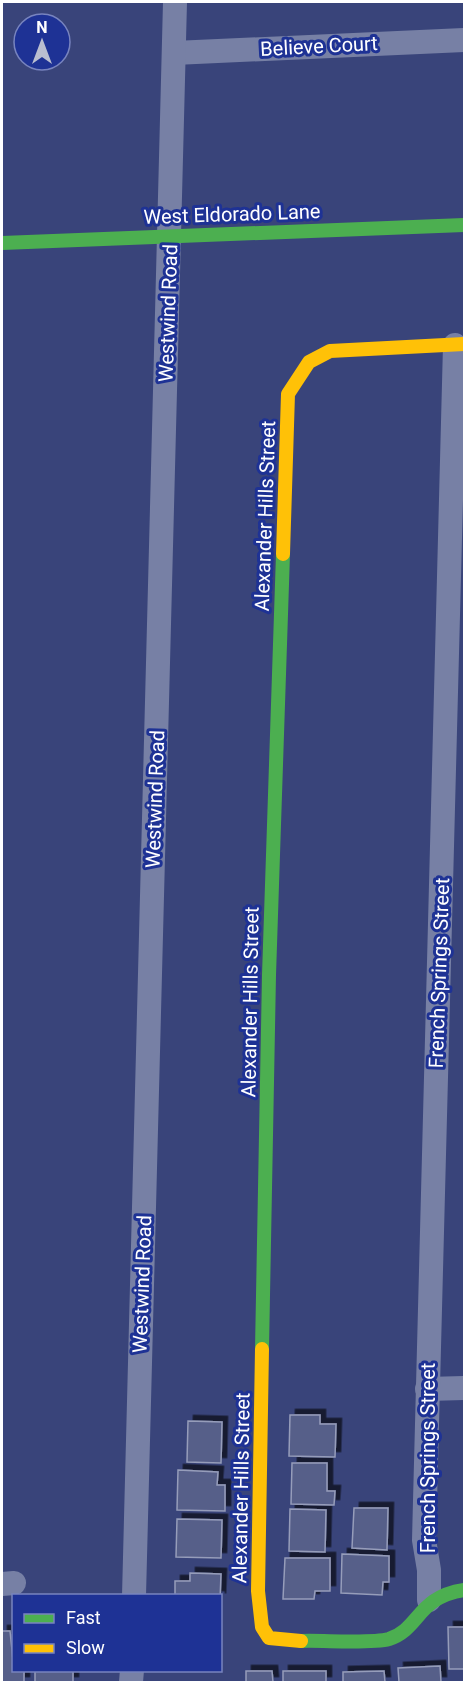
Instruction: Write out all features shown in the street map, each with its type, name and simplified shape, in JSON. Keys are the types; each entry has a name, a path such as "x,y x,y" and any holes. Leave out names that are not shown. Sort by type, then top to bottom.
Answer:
{"street":[{"name":"Westwind Road","path":"134,1594 175,2"},
{"name":"Believe Court","path":"174,53 465,40"},
{"name":"West Eldorado Lane","path":"2,243 465,225"},
{"name":"Alexander Hills Street","path":"429,1600 401,1634 388,1640 285,1641 270,1638 262,1627 258,1591 269,987 288,394 301,368 316,354 330,351 460,344"},
{"name":"French Springs Street","path":"429,1600 429,1570 424,1540 460,344"},
{"path":"428,1389 465,1388"},
{"path":"429,1600 448,1591 465,1590"}],"building":[{"path":"290,1415 320,1415 320,1424 336,1424 335,1457 289,1456"},
{"path":"188,1421 222,1422 221,1463 187,1462"},
{"path":"292,1463 327,1463 327,1491 335,1491 334,1505 291,1504"},
{"path":"178,1470 218,1472 217,1485 225,1485 225,1511 177,1510"},
{"path":"354,1508 388,1508 387,1550 352,1548"},
{"path":"290,1509 326,1510 325,1552 289,1551"},
{"path":"177,1519 222,1520 221,1558 176,1557"},
{"path":"342,1554 389,1556 389,1582 383,1582 382,1595 341,1593"},
{"path":"285,1558 330,1558 330,1591 315,1591 314,1599 283,1599"},
{"path":"190,1573 221,1574 220,1594 175,1594 175,1581 190,1581"},
{"path":"448,1627 464,1627 464,1669 449,1669"},
{"path":"2,1631 10,1631 12,1672 24,1672 24,1682 2,1682"},
{"path":"440,1666 441,1682 399,1682 398,1668"},
{"path":"246,1671 272,1671 273,1682 246,1682"},
{"path":"283,1671 326,1671 326,1682 283,1682"},
{"path":"384,1671 385,1682 343,1682 343,1672"},
{"path":"35,1672 73,1672 73,1682 35,1682"}],"traffic: fast":[{"path":"2,243 464,225"},
{"path":"262,1349 269,975 283,554"},
{"path":"301,1641 359,1642 389,1639 407,1628 437,1599 464,1590"}],"traffic: slow":[{"path":"283,554 288,394 309,362 330,351 464,344"},
{"path":"262,1349 258,1591 262,1627 269,1638 301,1641"}]}
